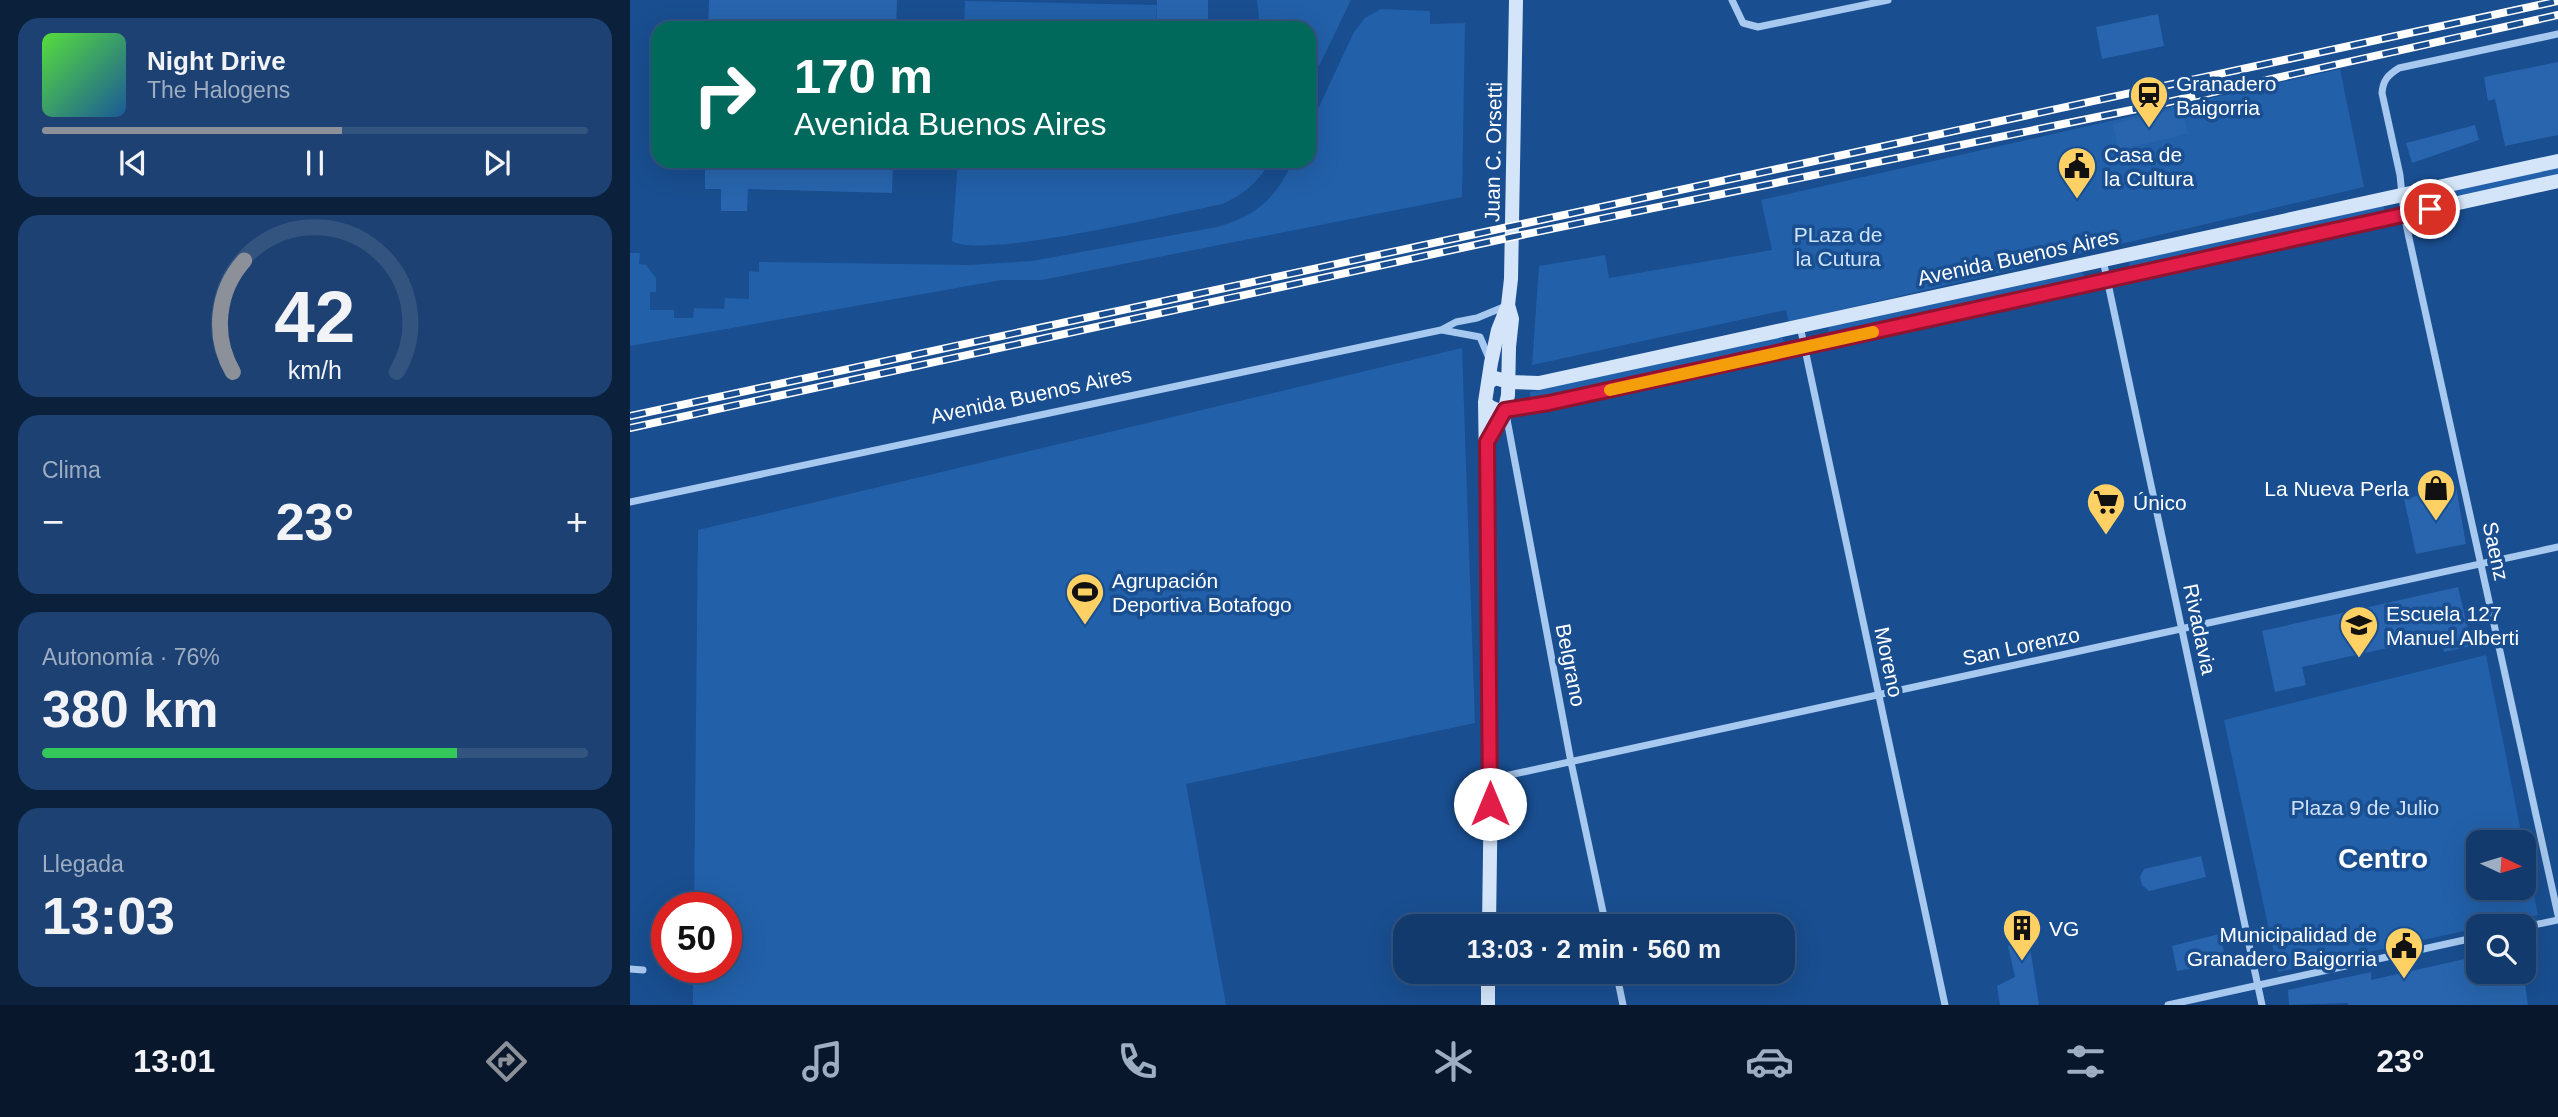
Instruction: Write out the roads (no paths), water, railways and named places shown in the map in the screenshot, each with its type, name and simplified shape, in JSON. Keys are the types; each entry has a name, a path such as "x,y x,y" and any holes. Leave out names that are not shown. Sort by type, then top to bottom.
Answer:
{"main road":[{"name":"Juan C. Orsetti","path":"1489,914 1491,779 1485,402 1498,330 1508,305 1513,226 1516,0"},
{"name":"Avenida Buenos Aires","path":"1488,383 1495,378 1509,382 1539,383 2558,160"},
{"name":"Avenida Buenos Aires","path":"1505,410 1562,401 2558,181"},
{"name":"Juan C. Orsetti","path":"1487,442 1505,410 1512,319 1508,305"},
{"path":"1485,402 1490,407 1505,410"},
{"path":"1488,984 1488,1005"}],"street":[{"path":"1732,0 1743,23 1758,27 1888,0"},
{"name":"Saenz","path":"2558,34 2399,68 2388,75 2382,93 2404,215 2558,917"},
{"name":"Rivadavia","path":"2103,260 2262,1005"},
{"name":"Avenida Buenos Aires","path":"630,502 1441,330 1456,321 1477,318 1508,305"},
{"name":"Moreno","path":"1800,326 1945,1005"},
{"name":"Avenida Buenos Aires","path":"1441,330 1480,337 1491,363"},
{"name":"Belgrano","path":"1505,410 1571,762 1603,914"},
{"name":"San Lorenzo","path":"1491,779 2558,547"},
{"path":"2536,923 2558,917"},
{"path":"2168,1005 2466,940"},
{"path":"630,969 643,970"},
{"path":"1619,984 1623,1005"}],"railway":[{"path":"630,416 2558,1"},
{"path":"630,428 1512,237 2146,107 2558,15"}],"place":[{"name":"Granadero Baigorria","path":"2149,129"},
{"name":"Casa de la Cultura","path":"2077,200"},
{"name":"La Nueva Perla","path":"2436,522"},
{"name":"Único","path":"2106,536"},
{"name":"Agrupación Deportiva Botafogo","path":"1085,626"},
{"name":"Escuela 127 Manuel Alberti","path":"2359,659"},
{"name":"VG","path":"2022,962"},
{"name":"Municipalidad de Granadero Baigorria","path":"2404,980"}],"district":[{"name":"Centro","path":"2383,858"}],"park label":[{"name":"PLaza de la Cutura","path":"1838,246"},
{"name":"Plaza 9 de Julio","path":"2365,807"}]}
